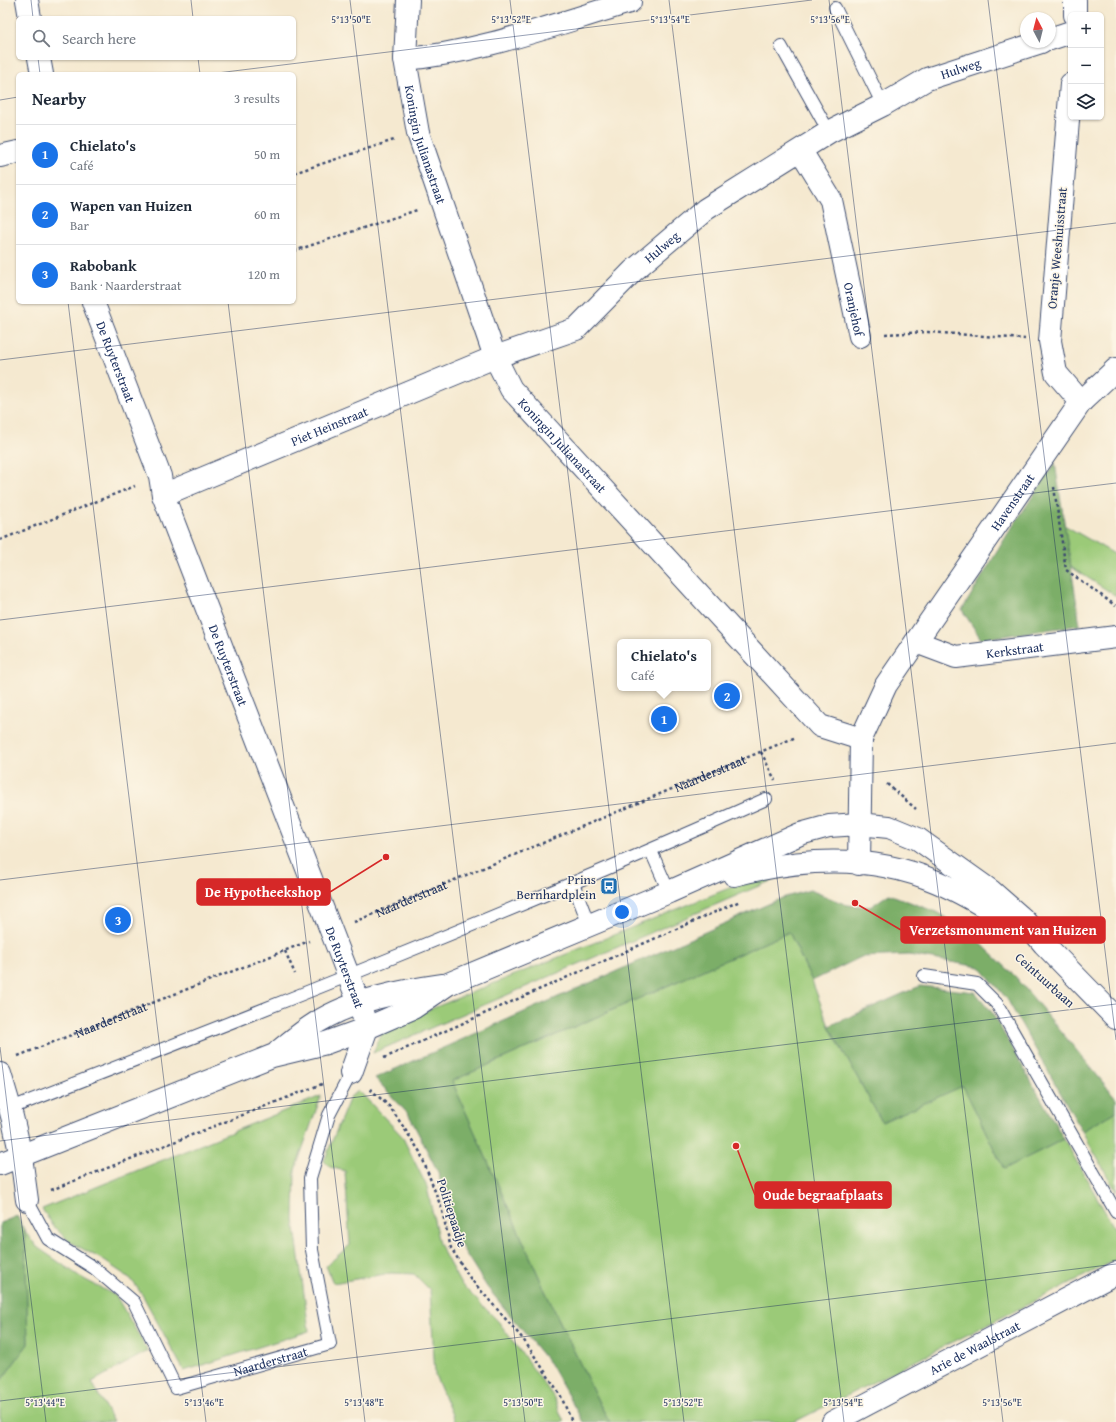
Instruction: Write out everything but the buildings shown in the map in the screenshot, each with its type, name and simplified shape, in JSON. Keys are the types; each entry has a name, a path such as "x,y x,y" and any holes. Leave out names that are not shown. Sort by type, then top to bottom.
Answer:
{"street":[{"path":"27,0 30,16"},
{"name":"Koningin Julianastraat","path":"408,0 406,59 418,132 495,357 511,389 820,726 861,739"},
{"path":"1075,0 1075,12"},
{"path":"406,59 428,57 509,38 630,2"},
{"path":"1056,37 1068,33"},
{"name":"Hulweg","path":"495,357 576,329 633,271 706,209 801,151 829,132 883,105 927,80 1023,48"},
{"path":"39,60 42,72"},
{"name":"Oranje Weeshuisstraat","path":"1068,120 1050,341 1056,373 1081,402"},
{"name":"Oranjehof","path":"801,151 831,200 860,336"},
{"path":"0,156 16,152"},
{"name":"De Ruyterstraat","path":"95,304 161,486 349,976 366,1028"},
{"name":"Piet Heinstraat","path":"161,486 495,357"},
{"name":"Havenstraat","path":"916,642 1081,402 1116,369"},
{"name":"Kerkstraat","path":"916,642 956,657 1116,637"},
{"path":"669,892 762,867 805,861 859,864 861,739 886,685 916,642"},
{"path":"0,1164 272,1056 326,1043 366,1028 413,1008 448,984 669,892 800,834 829,826 859,824"},
{"name":"Ceintuurbaan","path":"859,824 889,827 918,839 991,891 1023,919 1044,944 1116,1018"},
{"name":"Ceintuurbaan","path":"859,864 898,869 936,881 973,899 1044,944"},
{"path":"272,1056 317,1022 359,1003 411,989 448,984"},
{"name":"Naarderstraat","path":"351,1072 366,1028"},
{"name":"Naarderstraat","path":"0,1074 11,1108 22,1156 27,1200"},
{"name":"Arie de Waalstraat","path":"846,1419 1116,1273"}],"lane":[{"path":"835,8 883,105"},
{"path":"782,46 829,132"},
{"path":"11,1108 349,976 651,851 766,799"},
{"path":"651,851 669,892"},
{"path":"573,883 589,925"},
{"path":"924,976 977,984 997,1004 1116,1212"},
{"name":"Naarderstraat","path":"27,1200 48,1239 94,1268 134,1302 176,1388 330,1344 312,1250 310,1178 329,1115 351,1072"}],"path":[{"path":"296,172 418,132"},
{"path":"296,250 442,201"},
{"name":"Oranjehof","path":"860,336 928,332 1050,341"},
{"path":"1049,449 1066,570 1116,606"},
{"path":"0,540 161,486"},
{"name":"Naarderstraat","path":"15,1058 332,932 820,726"},
{"path":"861,761 918,811"},
{"name":"Politiepaadje","path":"351,1072 390,1107 420,1152 441,1207 451,1248 470,1278 523,1340 560,1394 572,1422"}],"green space":[{"path":"1055,463 1080,625 981,639 962,610 1007,535"},
{"path":"1064,525 1116,555 1116,596 1071,567"},
{"path":"771,871 789,873 373,1053 384,1028"},
{"path":"810,890 847,905 870,907 889,894 936,912 966,929 1015,976 1116,1098 1116,1111 1082,1131 1007,999 980,967 909,955 861,957 812,981 789,932 452,1081 547,1295 600,1405 610,1422 583,1422 550,1364 487,1287 456,1238 438,1172 409,1115 375,1078 782,898"},
{"path":"789,932 812,981 829,1026 882,1122 963,1085 1004,1169 1064,1139 1116,1231 1116,1260 794,1422 610,1422 600,1405 547,1295 452,1081"},
{"path":"920,986 975,992 991,1011 1064,1139 1004,1169 963,1086 882,1122 829,1026"},
{"path":"358,1090 402,1136 427,1187 439,1244 460,1283 498,1321 553,1396 564,1422 455,1422 435,1375 430,1290 414,1274 391,1273 333,1283 326,1266 350,1245 345,1171 330,1167 324,1161 350,1097"},
{"path":"321,1096 295,1170 294,1220 309,1331 184,1371 143,1296 131,1279 103,1260 70,1242 54,1227 42,1209"},
{"path":"1116,1111 1116,1191 1082,1131"},
{"path":"17,1216 25,1231 28,1344 0,1382 0,1223"},
{"path":"25,1231 37,1247 82,1278 116,1296 148,1351 92,1382 113,1422 0,1422 0,1382 28,1344"}],"place":[{"name":"Wapen van Huizen","path":"727,696"},
{"name":"Chielato's","path":"664,719"},
{"name":"De Hypotheekshop","path":"386,857"},
{"name":"Prins Bernhardplein","path":"609,886"},
{"name":"Verzetsmonument van Huizen","path":"855,903"},
{"name":"Rabobank","path":"118,920"},
{"name":"Oude begraafplaats","path":"736,1146"}]}
